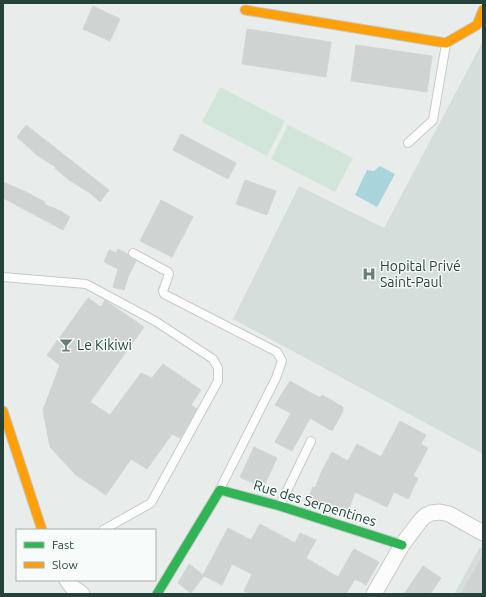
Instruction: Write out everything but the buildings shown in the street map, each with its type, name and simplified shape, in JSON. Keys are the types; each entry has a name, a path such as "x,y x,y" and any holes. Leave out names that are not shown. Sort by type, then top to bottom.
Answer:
{"street":[{"path":"245,10 446,43 477,25 483,10"},
{"path":"3,411 42,529"},
{"path":"145,594 158,591 220,490"},
{"name":"Rue des Serpentines","path":"220,490 280,506 402,545"},
{"path":"374,594 402,545 420,521 432,513 440,512 449,514 483,533"},
{"path":"68,581 82,594"}],"lane":[{"path":"408,143 433,120 446,43"},
{"path":"133,253 168,272 169,274 163,291 164,294 277,352 282,361 276,378 220,490"},
{"path":"3,277 86,284 155,321 213,359 218,368 218,381 151,503 105,529"},
{"path":"280,506 311,441"}],"shaded area":[{"name":"Hopital Privé Saint-Paul","path":"483,41 483,454 233,319 299,186 384,228"},
{"path":"480,547 483,549 483,594 454,594"}],"green space":[{"path":"220,87 285,121 267,156 202,122"},
{"path":"288,125 353,158 335,192 271,159"}],"water":[{"path":"380,166 395,174 377,207 355,195 367,170 374,171"}],"traffic: fast":[{"path":"157,594 220,490 280,506 402,545"}],"traffic: slow":[{"path":"245,10 446,43 477,25 483,10"},
{"path":"3,411 42,529"}],"place":[{"name":"Hopital Privé Saint-Paul","path":"369,274"},
{"name":"Le Kikiwi","path":"66,345"}]}
